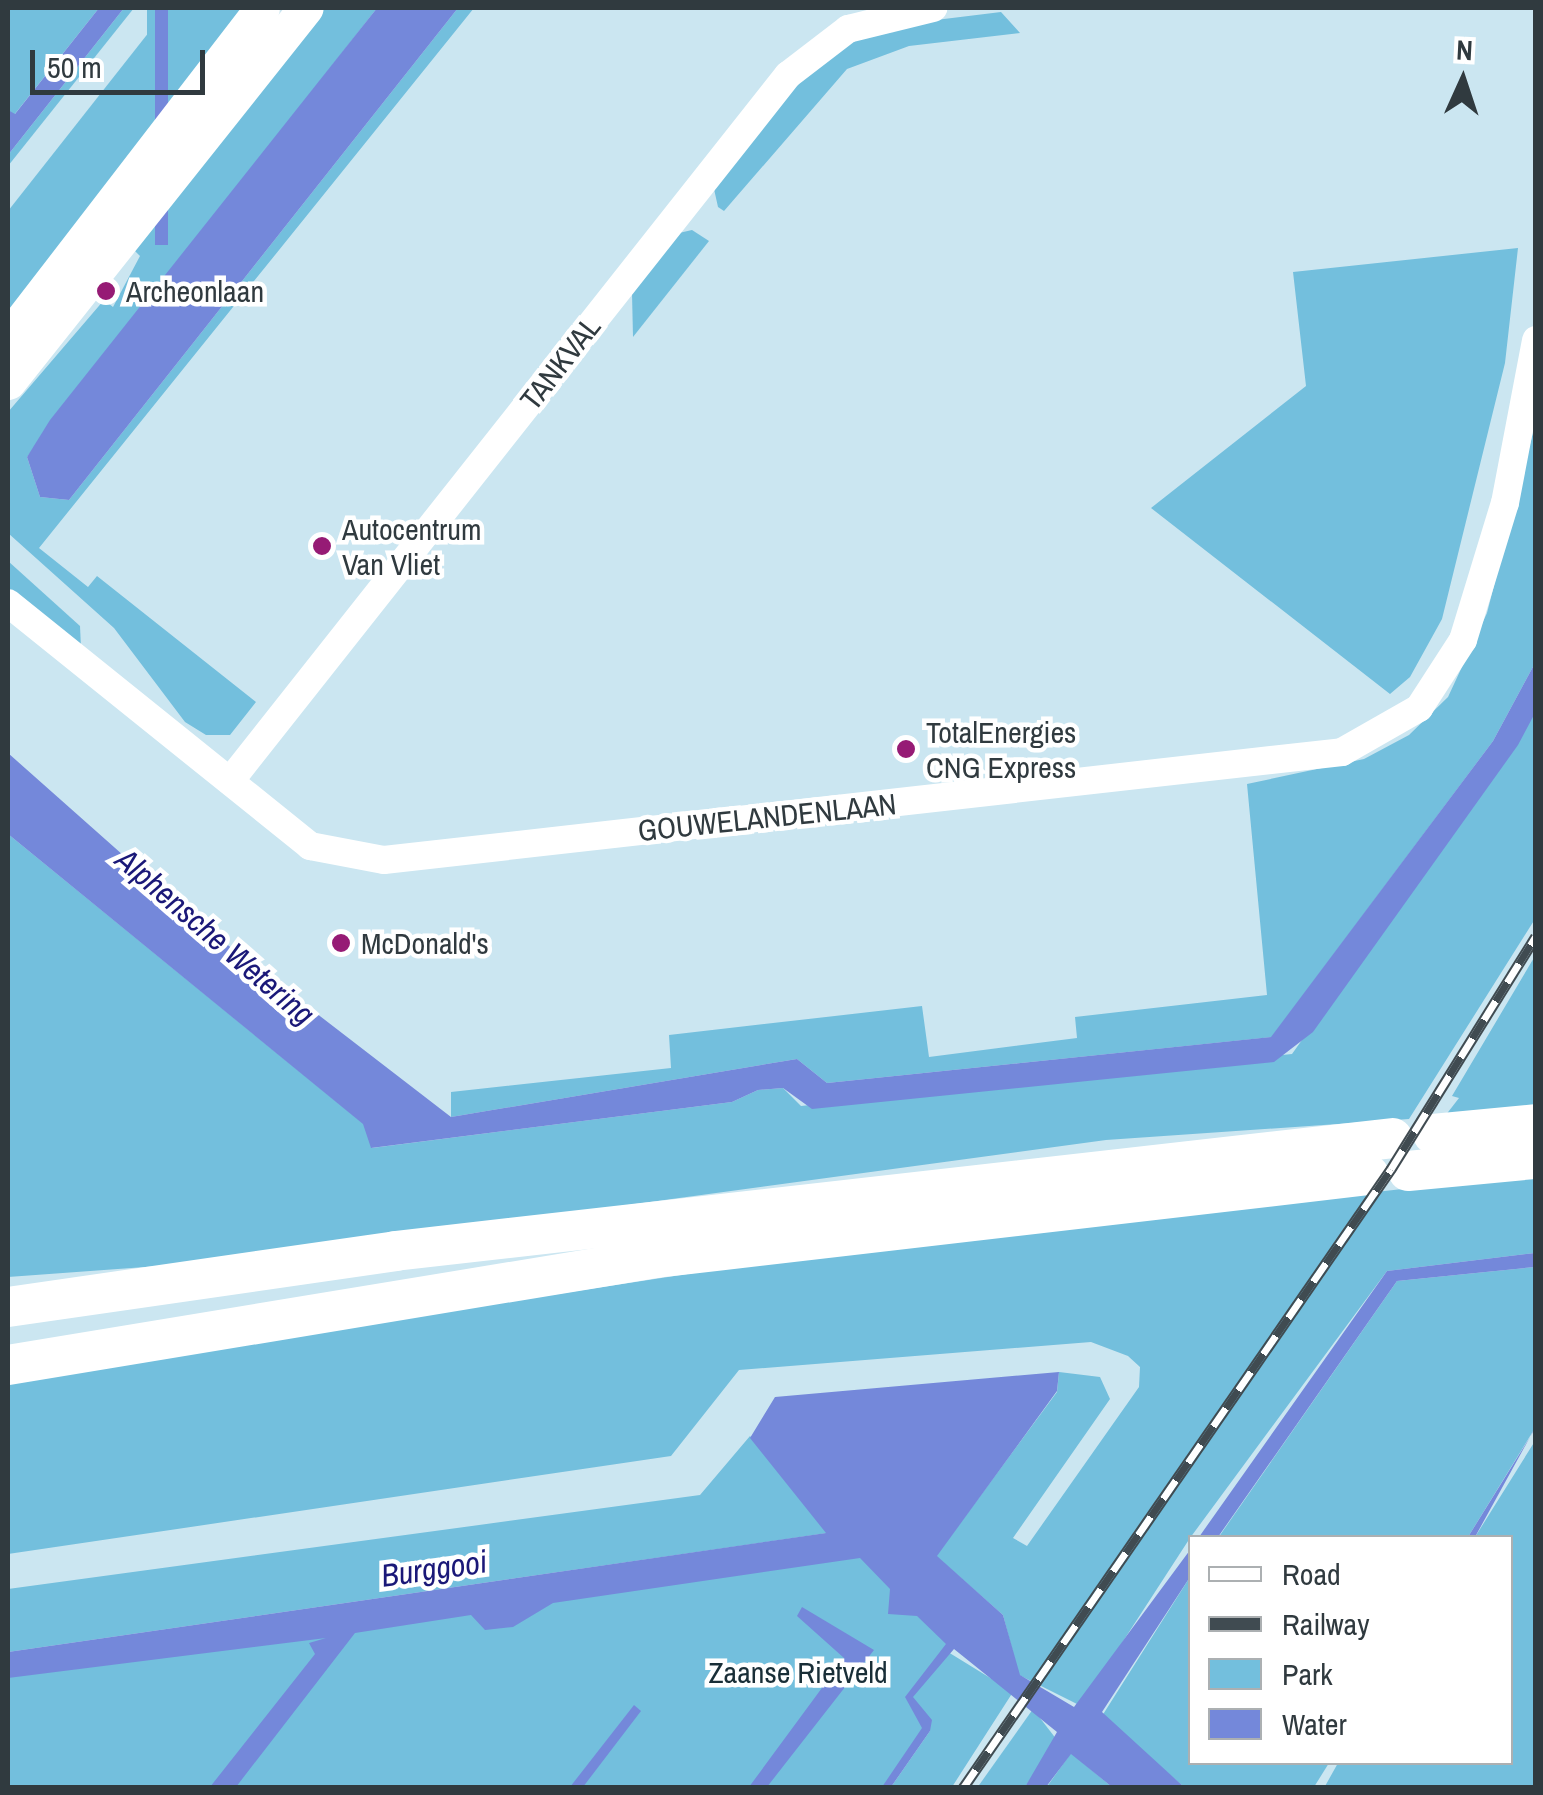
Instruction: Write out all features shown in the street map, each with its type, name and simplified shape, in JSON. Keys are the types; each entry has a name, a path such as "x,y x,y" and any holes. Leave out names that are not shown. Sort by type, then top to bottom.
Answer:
{"highway":[{"path":"1433,1134 1536,1124"},
{"path":"8,1307 454,1243 1390,1161 1536,1160"},
{"path":"8,1365 656,1258 1390,1161"}],"main road":[{"path":"8,338 262,8"},
{"path":"8,382 306,8"}],"street":[{"name":"TANKVAL","path":"230,781 788,75 848,29 933,8"},
{"name":"GOUWELANDENLAAN","path":"8,603 18,622 310,846 384,860 1357,748 1419,708 1464,640 1505,503 1536,340"}],"green space":[{"path":"8,8 99,8 14,115 8,110"},
{"path":"124,8 134,8 8,166 8,155"},
{"path":"147,8 155,8 155,232 147,232"},
{"path":"168,8 253,8 8,328 8,211"},
{"path":"322,8 377,8 27,457 40,497 69,500 458,8 474,8 39,548 88,587 97,576 256,702 230,735 206,735 185,722 114,628 8,533 8,412 104,300 113,307 140,256 128,244"},
{"path":"1001,12 1020,33 909,46 847,69 724,211 718,207 714,189 804,76 849,42 895,25"},
{"path":"692,230 709,241 633,337 632,293 679,233"},
{"path":"1518,248 1505,363 1442,619 1410,677 1390,694 1151,508 1306,386 1293,272"},
{"path":"1535,425 1535,663 1493,741 1272,1037 827,1083 797,1059 451,1117 451,1092 671,1068 669,1035 922,1006 929,1057 1077,1038 1075,1017 1267,995 1247,784 1364,759 1409,735 1448,697 1487,613"},
{"path":"8,561 80,626 81,648 8,589"},
{"path":"1535,713 1535,919 1409,1119 1106,1140 200,1263 8,1277 8,834 364,1124 372,1148 732,1102 758,1090 783,1088 801,1106 1292,1054"},
{"path":"1535,956 1535,1108 1445,1116 1459,1098 1452,1096"},
{"path":"1535,1174 1535,1253 1387,1271 1192,1535 1188,1535 1188,1541 1081,1706 1019,1675 1003,1615 936,1556 1057,1392 1059,1372 1100,1377 1110,1399 1013,1538 1027,1546 1139,1387 1140,1367 1128,1356 1091,1342 739,1370 671,1456 8,1554 8,1378 792,1258"},
{"path":"1535,1267 1535,1428 1469,1535 1220,1535 1397,1281"},
{"path":"750,1436 827,1533 8,1652 8,1589 700,1495"},
{"path":"1535,1441 1535,1787 1324,1788 1337,1765 1513,1765 1513,1535 1476,1535"},
{"name":"Zaanse Rietveld","path":"866,1548 954,1637 948,1652 1013,1692 952,1787 891,1787 930,1731 912,1698 928,1728 887,1787 8,1787 8,1669"},
{"path":"1188,1580 1188,1765 1328,1765 1314,1787 1184,1787 1102,1716"},
{"path":"1033,1709 1057,1740 1025,1787 977,1788"},
{"path":"1071,1753 1112,1787 1046,1788"}],"water":[{"path":"99,8 124,8 8,155 8,110 15,114"},
{"path":"155,8 168,8 168,245 155,245"},
{"path":"377,8 458,8 69,500 40,497 27,457 50,420"},
{"name":"Alphensche Wetering","path":"1535,663 1535,713 1518,745 1313,1032 1274,1062 812,1109 783,1088 758,1090 732,1102 371,1148 363,1124 8,834 8,753 203,926 451,1117 797,1059 827,1083 1271,1037 1493,741"},
{"path":"1535,1253 1535,1267 1397,1281 1219,1535 1200,1535 1387,1271"},
{"path":"1059,1372 1057,1391 937,1556 1003,1615 1020,1675 1074,1707 1188,1553 1188,1580 1102,1712 1184,1787 1112,1787 1071,1754 1046,1787 1025,1787 1057,1732 954,1649 913,1697 932,1720 930,1731 891,1787 882,1787 922,1728 905,1697 946,1644 917,1616 888,1614 890,1589 860,1558 553,1603 513,1627 485,1630 471,1615 355,1633 236,1787 210,1787 315,1654 309,1643 326,1638 8,1678 8,1652 826,1533 750,1438 775,1397"},
{"path":"1530,1437 1476,1535 1469,1535"},
{"path":"802,1607 874,1650 767,1787 749,1787 844,1658 797,1616"},
{"path":"634,1705 641,1711 583,1787 570,1787"}],"railway":[{"path":"963,1788 1391,1169 1536,936"}],"place":[{"name":"Archeonlaan","path":"106,291"},
{"name":"Autocentrum Van Vliet","path":"322,546"},
{"name":"TotalEnergies CNG Express","path":"906,749"},
{"name":"McDonald's","path":"341,943"}],"water label":[{"name":"Burggooi","path":"434,1569"}]}
